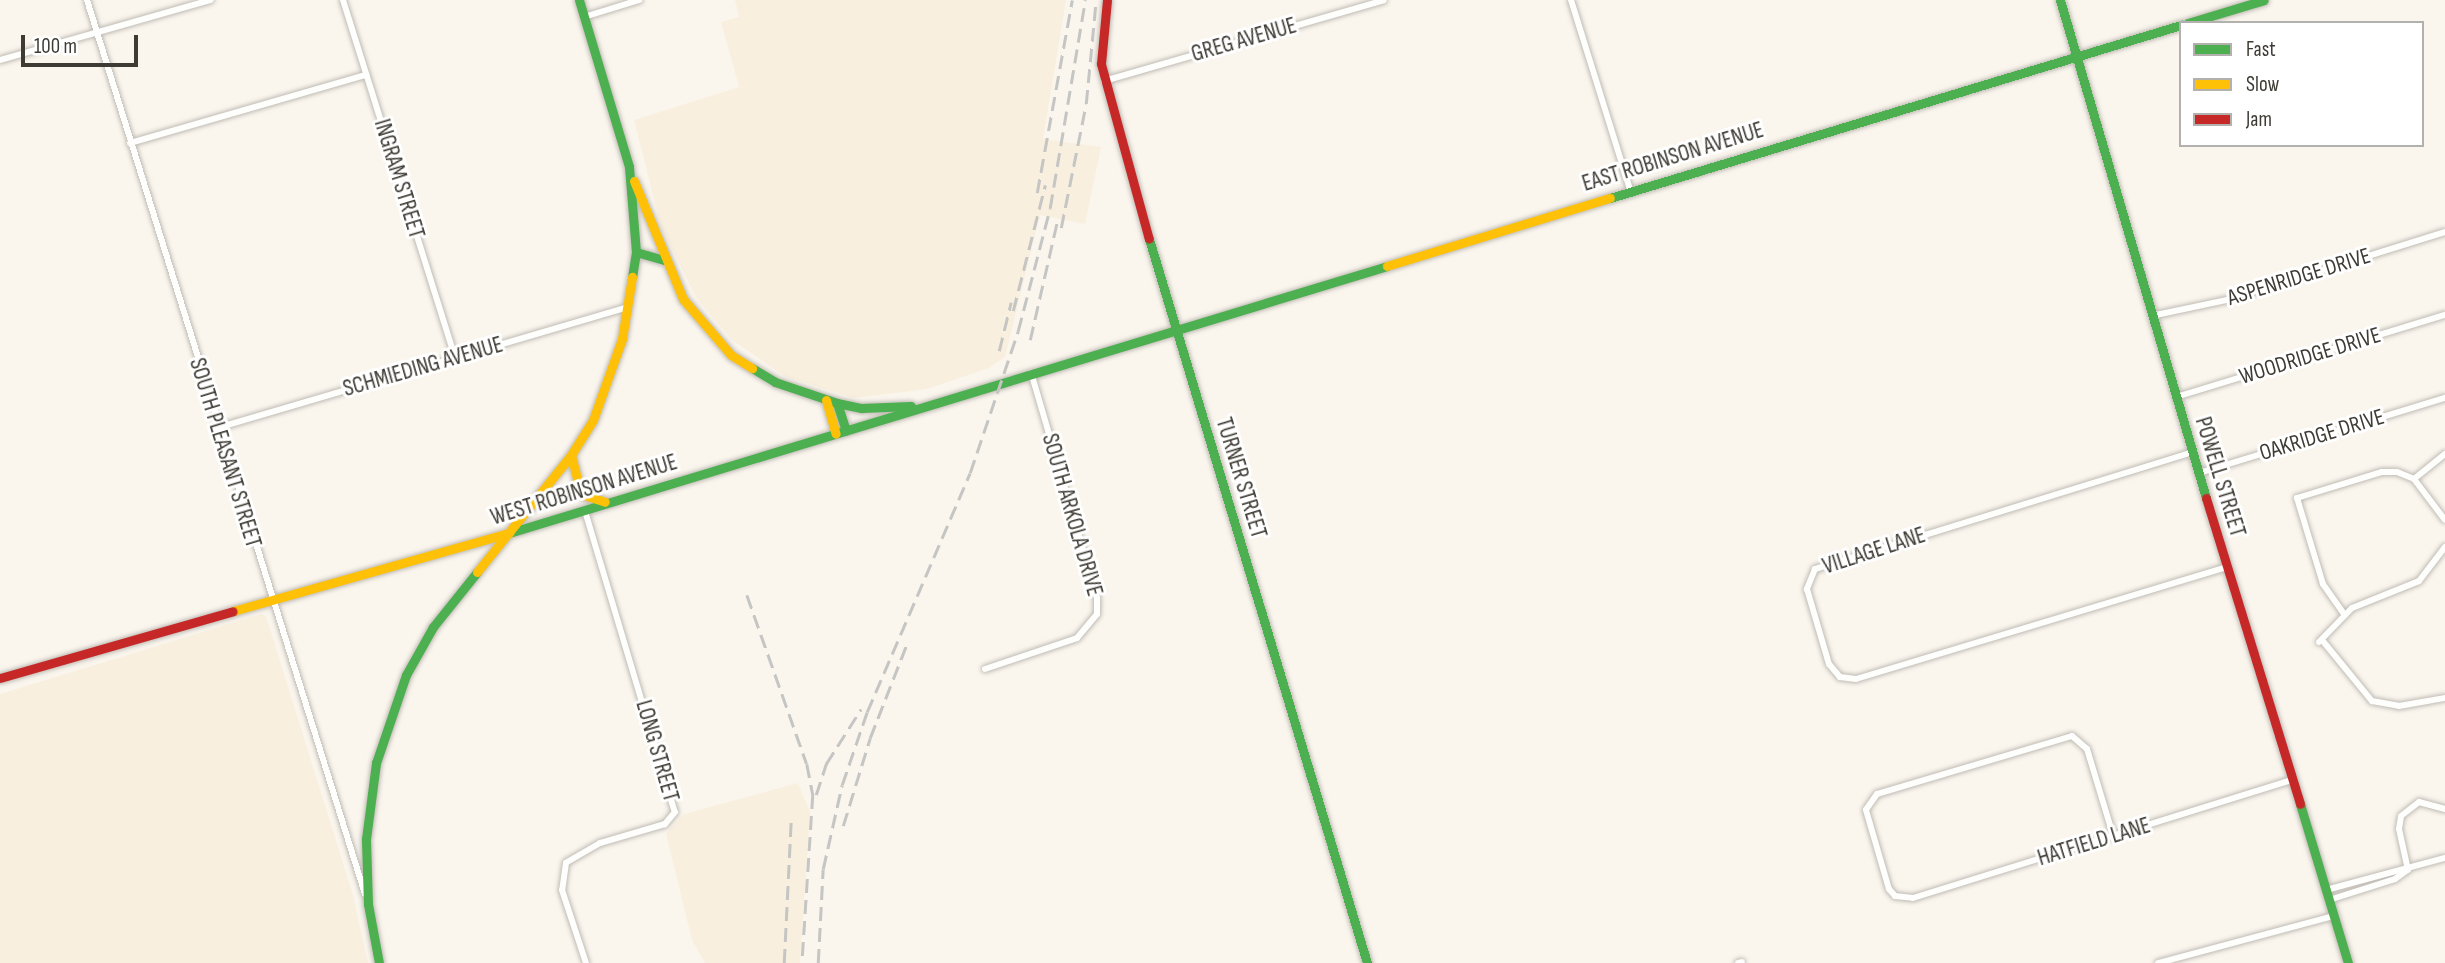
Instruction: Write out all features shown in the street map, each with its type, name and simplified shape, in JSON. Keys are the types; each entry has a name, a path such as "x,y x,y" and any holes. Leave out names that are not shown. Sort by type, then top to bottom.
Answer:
{"main road":[{"path":"579,0 629,167 664,260 696,318 731,355 775,382 826,400 861,408 934,403"},
{"name":"TURNER STREET","path":"1107,0 1101,46 1104,81 1367,963"},
{"name":"POWELL STREET","path":"2060,0 2151,316 2348,963"},
{"path":"2195,21 2264,0"},
{"name":"EAST ROBINSON AVENUE","path":"1177,328 2179,26"},
{"path":"379,963 368,904 369,805 387,720 406,674 433,627 570,455 593,420 611,373 629,307 636,252 629,167"},
{"path":"636,252 664,260"},
{"name":"WEST ROBINSON AVENUE","path":"0,678 619,501 1177,328"},
{"path":"826,400 841,432"},
{"path":"836,403 841,432"},
{"path":"570,455 581,494 600,503 619,501"}],"street":[{"name":"SOUTH PLEASANT STREET","path":"87,0 270,601 368,904"},
{"path":"0,60 211,0"},
{"name":"INGRAM STREET","path":"342,0 455,358"},
{"path":"584,17 639,0"},
{"name":"GREG AVENUE","path":"1104,81 1384,0"},
{"path":"1571,0 1630,190"},
{"path":"130,143 366,75"},
{"name":"ASPENRIDGE DRIVE","path":"2151,316 2227,300 2445,232"},
{"name":"SCHMIEDING AVENUE","path":"217,428 629,307"},
{"name":"WOODRIDGE DRIVE","path":"2176,397 2445,315"},
{"name":"SOUTH ARKOLA DRIVE","path":"985,669 1077,638 1097,614 1097,598 1031,373"},
{"name":"OAKRIDGE DRIVE","path":"2199,473 2445,398"},
{"name":"VILLAGE LANE","path":"2193,452 1815,569 1807,589 1833,672 1856,678 2227,567"},
{"path":"2414,479 2445,454"},
{"path":"2344,614 2326,591 2297,498 2382,472 2414,479 2445,520"},
{"name":"LONG STREET","path":"585,511 675,812 665,824 600,844 566,863 562,890 586,963"},
{"path":"2445,547 2418,581 2344,614 2321,641 2372,701 2399,706 2445,698"},
{"name":"HATFIELD LANE","path":"2113,835 2087,749 2078,738 2065,736 1889,790 1867,803 1866,817 1885,880 1895,896 1913,898 2292,780"},
{"path":"2408,870 2399,829 2401,816 2411,805 2425,801 2445,809"},
{"path":"2327,895 2445,858"},
{"path":"2158,963 2334,916"}],"shaded area":[{"path":"735,0 1066,0 1043,139 1101,147 1085,224 1040,215 1005,357 989,368 927,389 854,398 786,377 732,340 697,299 661,227 634,120 739,87 721,22 739,17"},
{"path":"261,614 266,616 353,895 368,963 0,963 0,694"},
{"path":"798,783 810,812 800,963 705,963 692,940 666,834 684,814"}],"railway":[{"path":"1037,193 1072,0"},
{"path":"818,963 823,869 842,785 867,712 970,473 1018,331 1050,208 1085,0"},
{"path":"1061,228 1086,104 1096,0"},
{"path":"1013,311 1045,185"},
{"path":"1030,340 1058,218"},
{"path":"999,351 1011,302"},
{"path":"747,595 807,764 813,795 802,963"},
{"path":"843,826 870,738 906,646"},
{"path":"816,795 826,764 861,709"},
{"path":"784,963 791,818"}],"traffic: fast":[{"path":"579,0 629,167 636,252 632,277"},
{"path":"2060,0 2206,498"},
{"path":"2195,21 2264,0"},
{"path":"1610,198 2179,26"},
{"path":"1149,239 1367,963"},
{"path":"636,252 664,260"},
{"path":"509,533 1387,266"},
{"path":"752,368 775,382 837,403 861,408 911,406"},
{"path":"837,403 846,431"},
{"path":"379,963 368,904 366,839 376,763 406,675 433,627 477,572"},
{"path":"2300,804 2348,963"}],"traffic: slow":[{"path":"634,181 683,299 731,355 752,368"},
{"path":"1387,266 1610,198"},
{"path":"477,572 571,455 593,420 622,339 632,277"},
{"path":"826,400 836,434"},
{"path":"571,455 581,494 605,502"},
{"path":"233,611 509,533"}],"traffic: jam":[{"path":"1107,0 1101,64 1149,239"},
{"path":"2206,498 2300,804"},
{"path":"0,678 233,611"}]}
